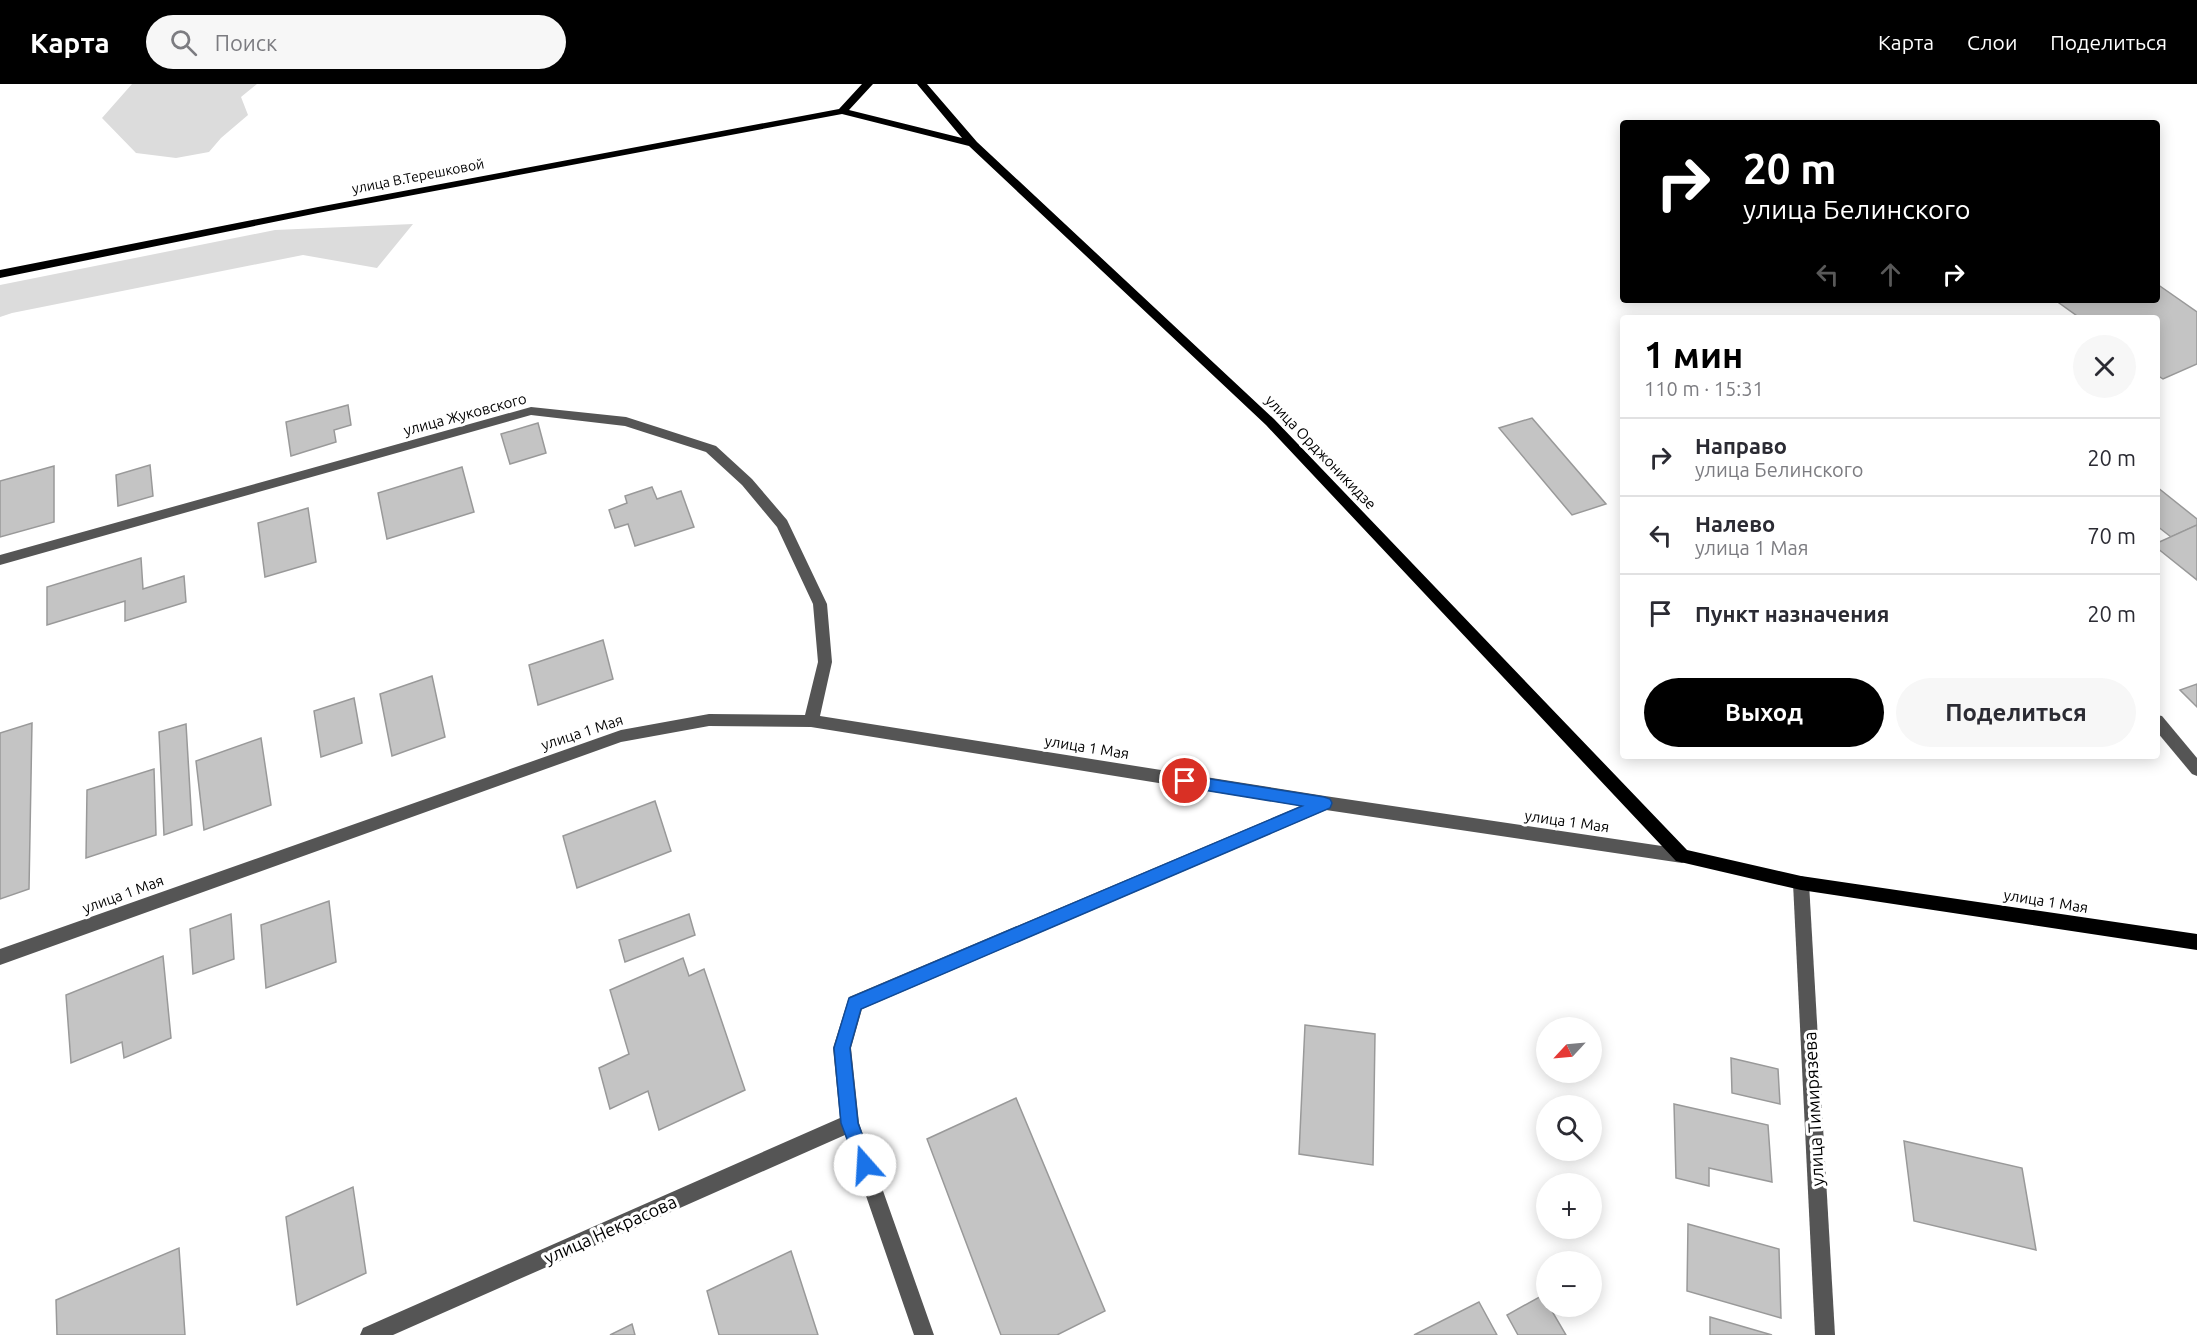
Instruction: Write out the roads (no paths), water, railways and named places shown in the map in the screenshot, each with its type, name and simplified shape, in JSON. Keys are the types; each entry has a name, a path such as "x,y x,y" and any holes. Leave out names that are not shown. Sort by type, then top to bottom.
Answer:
{"main road":[{"path":"842,111 867,84"},
{"name":"улица Орджоникидзе","path":"922,84 973,144 1270,422 1682,856"},
{"name":"улица В.Терешковой","path":"0,274 330,207 842,111 973,144"},
{"name":"улица 1 Мая","path":"1682,856 1802,883 2197,942"}],"street":[{"name":"улица Жуковского","path":"0,560 531,411 626,422 711,449 747,482 782,524 820,604 825,662 811,721"},
{"name":"улица 1 Мая","path":"0,957 621,736 709,720 811,721 1324,803 1682,856"},
{"path":"2160,725 2197,769"},
{"path":"924,1335 850,1123 842,1048 855,1004 1324,803"},
{"name":"улица Тимирязева","path":"1802,883 1825,1335"},
{"name":"улица Некрасова","path":"370,1335 850,1123"}]}
